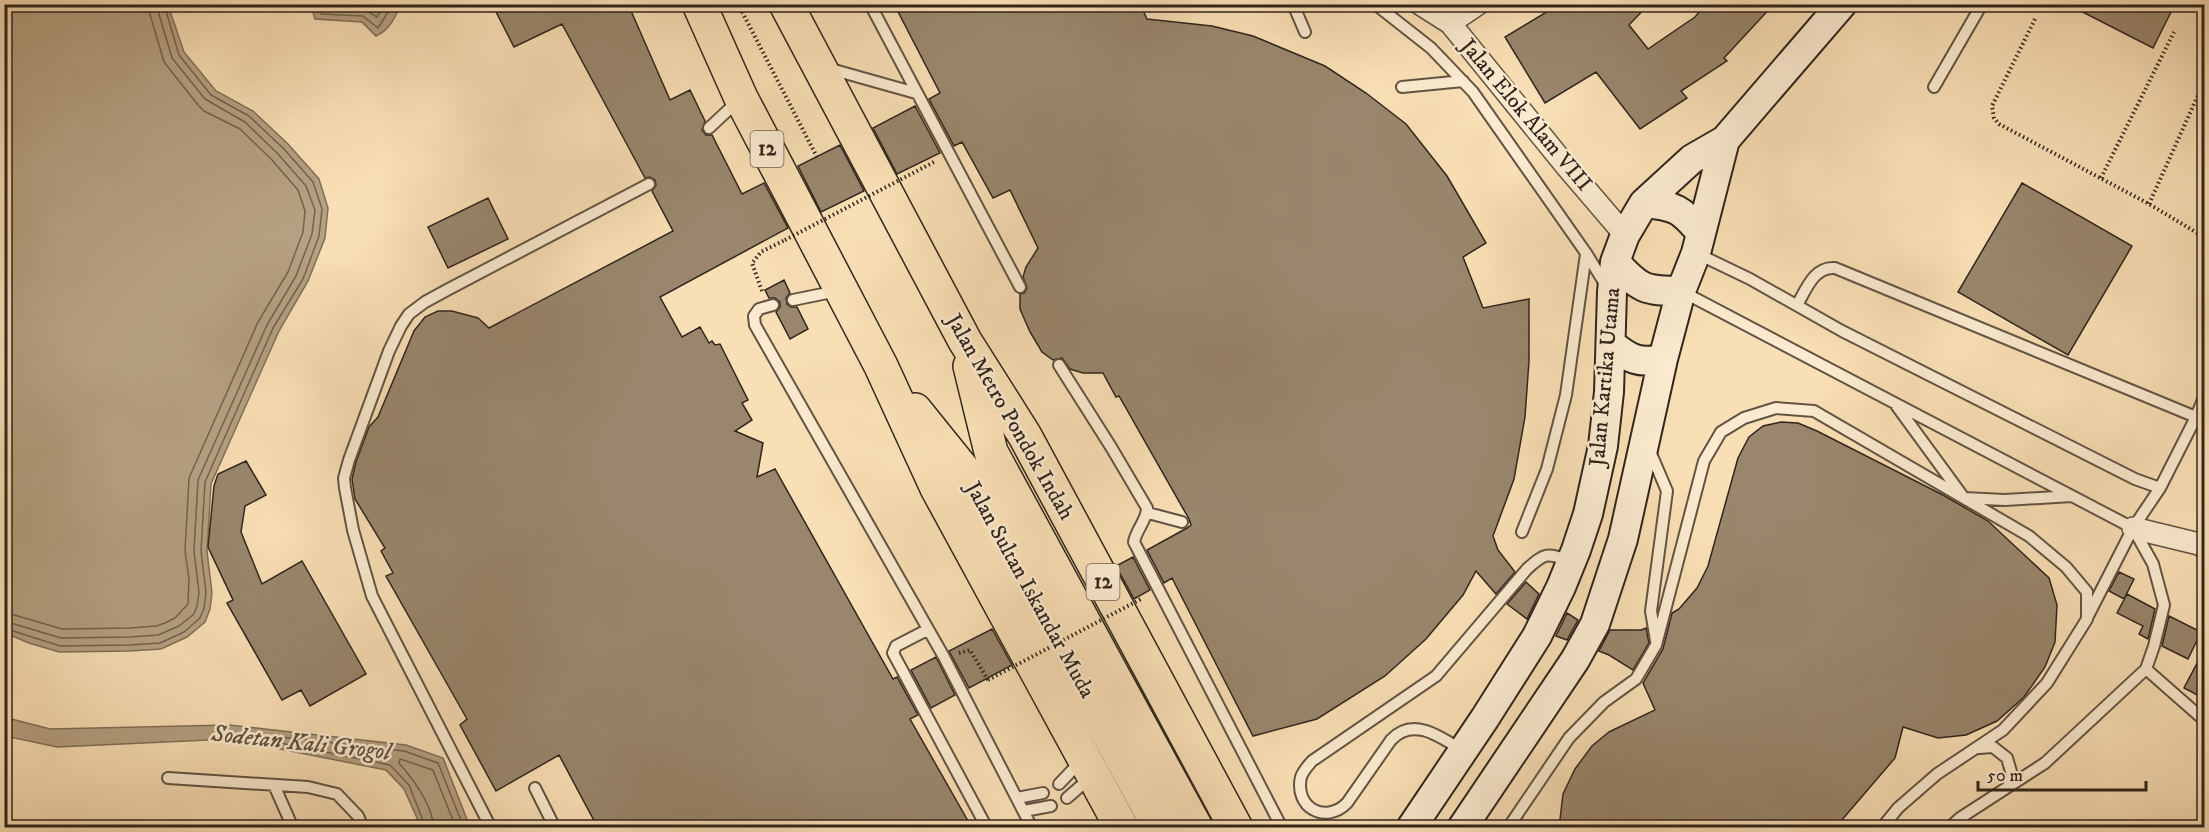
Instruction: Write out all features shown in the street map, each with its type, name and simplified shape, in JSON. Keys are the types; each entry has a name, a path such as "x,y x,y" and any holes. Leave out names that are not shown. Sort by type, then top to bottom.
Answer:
{"highway":[{"name":"12","path":"699,4 741,98 881,366 938,488 1122,828"},
{"name":"Jalan Metro Pondok Indah","path":"786,4 964,340 1024,436 1236,828"},
{"name":"Jalan Sultan Iskandar Muda","path":"964,340 991,452 1196,828"},
{"name":"Jalan Sultan Iskandar Muda","path":"881,366 965,472 1160,828"}],"main road":[{"name":"Jalan Kartika Utama","path":"1411,828 1537,636 1561,587 1588,514 1599,470 1609,392 1615,262 1625,235 1644,203 1692,159 1725,140 1842,4"},
{"name":"Jalan Kartika Utama","path":"1462,828 1575,660 1595,624 1623,539 1681,291 1698,243 1725,140"},
{"path":"1644,203 1666,205 1684,214 1698,243"},
{"path":"1615,262 1635,283 1646,288 1681,291"},
{"path":"1611,344 1628,358 1637,361 1664,359"},
{"path":"1609,392 1633,384 1642,387 1654,401"}],"street":[{"name":"Jalan Elok Alam VIII","path":"1419,4 1450,23 1625,235"},
{"path":"1450,23 1478,4"},
{"path":"2133,528 2205,548"}],"lane":[{"path":"870,4 1020,287"},
{"path":"1293,4 1305,32"},
{"path":"1375,4 1431,48 1473,92 1586,253 1603,283 1612,292"},
{"path":"1934,87 1982,4"},
{"path":"818,66 916,93"},
{"path":"1402,87 1463,81"},
{"path":"708,128 741,98"},
{"path":"491,828 372,596 353,530 344,478 389,351 409,314 447,290 649,184"},
{"path":"1698,243 1842,332 2135,479 2160,488"},
{"path":"1521,532 1547,469 1566,395 1586,253"},
{"path":"1797,305 1816,273 1826,267 1835,268 2196,417"},
{"path":"793,300 840,291"},
{"path":"1681,291 2133,528 2153,564 2164,605 2146,669 2044,763 1949,828"},
{"path":"770,306 759,309 754,316 755,325 944,657 1032,828"},
{"path":"1059,365 1147,508 1148,513 1134,542 1282,828"},
{"path":"1884,828 1898,808 1937,774 2003,730 2047,683 2087,619 2133,528 2160,488 2205,397"},
{"path":"1894,403 1964,498"},
{"path":"1508,828 1569,738 1604,702 1636,679 1656,645 1704,461 1721,432 1744,418 1776,408 1814,411 2029,536 2066,567 2087,592 2087,619"},
{"path":"1645,440 1667,491 1651,611 1656,645"},
{"path":"1964,498 2005,500 2072,496"},
{"path":"1148,513 1182,522"},
{"path":"1463,751 1428,730 1405,730 1391,740 1340,810 1320,813 1309,808 1300,788 1301,775 1312,761 1436,676 1534,562 1547,554 1571,561"},
{"path":"927,630 896,646 893,653 987,828"},
{"path":"2146,669 2205,720"},
{"path":"1978,748 1993,747 2007,758 2012,775 2007,787"},
{"path":"1059,784 1089,766"},
{"path":"1067,798 1089,766"},
{"path":"168,778 308,787 337,794 358,816 363,828"},
{"path":"274,785 293,828"},
{"path":"536,788 555,828"},
{"path":"1017,798 1043,793"},
{"path":"1024,811 1051,806"}],"path":[{"path":"738,4 817,157"},
{"path":"2035,19 1992,106 1994,118 2000,124 2149,204 2205,237"},
{"path":"2101,178 2174,32"},
{"path":"2149,204 2205,82"},
{"path":"770,306 752,263 761,252 934,162"},
{"path":"944,657 970,650 988,680 1141,599"}],"water":[{"path":"311,4 399,5 391,23 376,36 362,22 315,19"},
{"path":"7,5 168,5 184,52 216,91 253,111 288,144 319,179 328,208 325,238 308,281 279,331 211,484 207,551 212,593 210,609 205,622 187,637 161,649 59,652 5,633 4,36"},
{"name":"Sodetan Kali Grogol","path":"4,717 50,729 229,725 406,745 443,758 470,827 421,827 404,789 386,770 230,739 57,747 5,736"}],"building":[{"path":"492,4 628,4 670,100 690,90 705,121 702,130 706,135 712,135 742,194 764,183 788,228 660,297 682,337 700,327 709,343 712,341 715,345 720,344 748,400 742,403 752,420 735,431 763,443 757,477 775,469 893,679 897,677 918,715 910,719 972,828 598,828 559,755 496,791 460,725 467,719 386,576 393,573 381,551 385,548 355,499 352,479 356,462 369,427 378,417 414,331 425,317 438,311 452,311 478,318 489,328 673,231 652,191 656,185 655,180 650,177 645,178 562,24 514,47"},
{"path":"894,4 1140,4 1147,19 1212,26 1253,36 1325,66 1366,93 1406,124 1447,176 1486,243 1463,257 1483,308 1529,299 1529,361 1525,417 1514,479 1493,536 1498,550 1515,572 1496,594 1476,571 1463,595 1426,639 1385,676 1317,719 1253,736 1172,578 1164,583 1147,550 1187,528 1191,525 1189,519 1119,396 1116,397 1103,373 1083,373 1070,369 1062,358 1053,360 1042,352 1030,332 1020,309 1020,294 1024,293 1027,288 1023,277 1026,267 1038,248 1010,190 993,198 962,142 954,146 929,99 940,93"},
{"path":"1547,4 1649,4 1629,25 1648,49 1695,17 1706,4 1774,4 1724,58 1727,61 1681,91 1687,98 1640,129 1596,72 1545,103 1505,37 1550,10"},
{"path":"2067,4 2175,4 2153,48"},
{"path":"915,106 940,153 897,174 873,128"},
{"path":"840,145 864,191 821,212 798,166"},
{"path":"2022,183 2132,246 2068,355 1958,292"},
{"path":"488,198 508,239 448,268 428,227"},
{"path":"784,280 790,293 786,298 787,304 797,307 808,329 790,339 776,312 780,307 780,302 775,298 769,298 765,290"},
{"path":"1781,422 1798,423 1817,431 1943,495 1988,521 2049,578 2057,605 2055,642 2045,667 2024,697 1997,721 1966,735 1938,738 1903,727 1895,758 1835,828 1559,828 1563,794 1575,769 1592,746 1609,732 1655,710 1643,683 1663,649 1672,613 1679,609 1697,588 1708,566 1738,458 1749,437 1763,426"},
{"path":"246,461 266,495 245,506 241,532 262,584 302,561 366,674 310,706 301,690 282,700 227,603 233,600 208,547 214,486 218,474"},
{"path":"1133,557 1150,590 1134,599 1116,566"},
{"path":"2119,572 2134,579 2124,599 2109,591"},
{"path":"1526,582 1539,594 1527,619 1507,604"},
{"path":"2127,594 2155,609 2148,639 2139,634 2143,626 2117,613"},
{"path":"1567,613 1578,620 1567,640 1556,636"},
{"path":"2169,616 2201,632 2188,659 2162,646"},
{"path":"1646,628 1649,643 1633,670 1599,651 1610,630"},
{"path":"992,629 1012,665 969,688 949,651"},
{"path":"2205,648 2205,699 2184,688"},
{"path":"936,657 955,695 931,708 911,670"}]}
